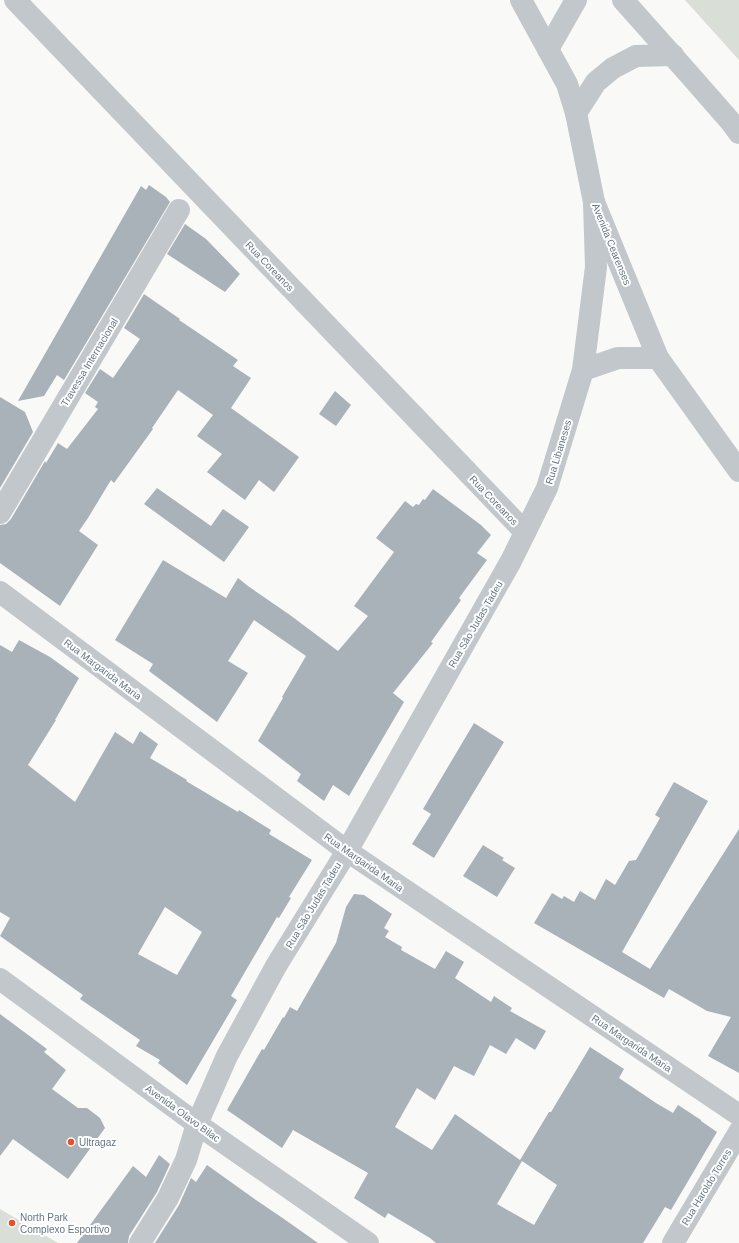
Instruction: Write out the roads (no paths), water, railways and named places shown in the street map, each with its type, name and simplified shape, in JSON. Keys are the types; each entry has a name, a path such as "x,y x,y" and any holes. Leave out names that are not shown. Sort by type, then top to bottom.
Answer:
{"street":[{"name":"Rua Coreanos","path":"15,0 525,532"},
{"name":"Avenida Cearenses","path":"521,0 567,84 576,113 594,202 658,358 739,471"},
{"path":"548,49 576,0"},
{"path":"622,0 673,55 739,133"},
{"path":"576,113 596,82 613,68 636,56 673,55"},
{"name":"Rua Libaneses","path":"525,532 547,488 583,370 596,267 594,202"},
{"name":"Travessa Internacional","path":"0,513 178,210"},
{"path":"583,370 618,358 658,358"},
{"name":"Rua São Judas Tadeu","path":"140,1243 168,1198 186,1160 197,1124 227,1056 265,987 347,851 511,561 525,532"},
{"name":"Rua Margarida Maria","path":"0,592 347,851 739,1116"},
{"name":"Avenida Olavo Bilac","path":"0,979 197,1124 368,1243"},
{"name":"Rua Haroldo Torres","path":"673,1243 739,1132"}],"place":[{"name":"Ultragaz","path":"71,1142"},
{"name":"North Park Complexo Esportivo","path":"12,1223"}]}
